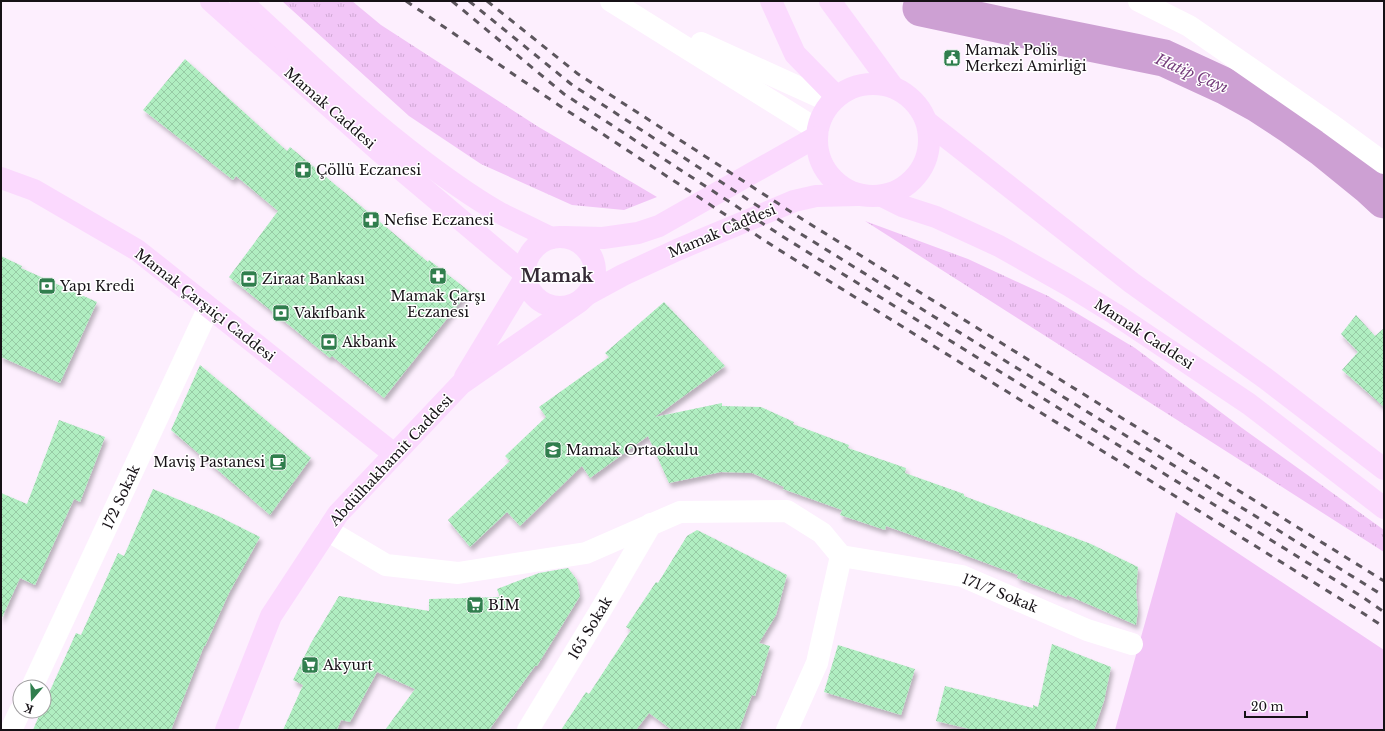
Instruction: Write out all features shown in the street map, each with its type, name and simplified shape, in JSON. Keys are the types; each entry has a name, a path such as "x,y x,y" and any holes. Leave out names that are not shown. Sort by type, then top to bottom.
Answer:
{"main road":[{"name":"Mamak Caddesi","path":"211,1 378,150 525,276"},
{"name":"Mamak Caddesi","path":"241,1 317,72 390,136 449,180 502,214 558,238 604,238 638,233 659,226 817,134"},
{"path":"771,1 796,54 834,99"},
{"path":"830,1 893,87"},
{"path":"876,84 893,87 908,95 916,103 927,122 930,138 928,154 922,168 912,181 899,190 873,196 847,190 833,180 824,167 818,151 817,134 821,118 834,99 844,91 860,85 876,84"},
{"path":"927,122 1132,283 1265,378 1384,469"},
{"name":"Mamak Çarşıiçi Caddesi","path":"1,178 34,190 137,250 394,454"},
{"name":"Mamak Caddesi","path":"583,298 622,275 677,250 794,201 816,196 873,196 936,217 999,246 1068,285 1249,404 1384,508"},
{"path":"461,384 583,298 594,283 595,271 592,259 586,248 576,241 558,238 542,242 534,248 524,267 528,289 545,305 556,308 568,307 583,298"},
{"path":"461,384 525,276"},
{"name":"Abdülhakhamit Caddesi","path":"226,730 271,616 327,530 338,514 461,384"}],"street":[{"path":"1139,1 1189,26 1384,163"},
{"path":"619,6 834,99"},
{"path":"619,6 817,134"},
{"name":"172 Sokak","path":"36,679 209,307"},
{"path":"327,530 386,566 458,573 586,553 680,512 788,512 822,533 840,556 817,663 787,730"},
{"name":"165 Sokak","path":"528,730 651,524"},
{"name":"171/7 Sokak","path":"840,556 962,576 1087,630 1132,644"},
{"path":"11,730 16,719"}],"green space":[{"path":"282,1 352,1 381,25 537,126 657,197 624,210 572,205 481,164 409,116"},
{"path":"865,221 968,259 1048,296 1135,348 1242,428 1384,530 1384,552"},
{"path":"1176,512 1384,650 1384,730 1115,730"}],"building":[{"path":"185,59 287,151 290,147 428,262 429,260 469,291 384,398 332,356 330,358 229,277 278,211 236,176 233,180 143,110"},
{"path":"1,256 22,266 21,268 97,302 60,383 1,357"},
{"path":"664,302 725,366 655,417 722,403 722,406 761,407 794,422 793,424 849,445 848,448 906,468 905,473 964,494 964,496 1091,544 1138,567 1136,592 1138,610 1136,625 1067,595 1067,597 1017,578 1018,575 959,552 886,526 885,530 840,515 842,510 783,489 784,487 752,473 721,472 669,483 648,436 590,478 582,466 520,526 507,512 470,547 448,520 510,461 505,456 546,417 539,407 609,357 605,353"},
{"path":"1356,315 1375,336 1384,328 1384,407 1342,370 1358,352 1341,334"},
{"path":"200,365 311,458 270,515 171,430"},
{"path":"59,420 105,437 80,502 74,499 35,585 20,578 1,620 1,493 27,504"},
{"path":"153,489 218,516 260,537 229,593 204,646 171,730 33,730 38,719 52,719 52,686 76,633 81,635 118,553 124,556"},
{"path":"697,530 787,575 776,615 759,643 770,646 755,696 752,695 739,730 672,730 649,713 636,730 561,730 586,692 589,694 631,630 626,627 656,582 658,583 687,536"},
{"path":"568,568 577,580 580,596 537,666 535,666 489,730 385,730 415,689 377,672 350,722 341,720 337,730 283,730 303,685 293,680 311,643 339,596 429,611 429,599 500,597 497,589 539,573"},
{"path":"1052,644 1111,667 1104,701 1094,730 974,730 936,721 945,686 1033,708 1033,705 1038,707"},
{"path":"838,645 915,669 901,715 824,692"}],"waterway":[{"name":"Hatip Çayı","path":"921,8 1164,58 1227,87 1258,104 1322,148 1384,200"}],"railway":[{"path":"406,1 557,104 776,248 1384,627"},
{"path":"452,1 564,94 785,238 1361,596 1384,612"},
{"path":"469,1 571,84 793,229 1384,596"},
{"path":"487,1 578,74 802,219 1384,581"}],"place":[{"name":"Mamak Polis Merkezi Amirliği","path":"952,58"},
{"name":"Çöllü Eczanesi","path":"303,170"},
{"name":"Nefise Eczanesi","path":"371,220"},
{"name":"Mamak Çarşı Eczanesi","path":"438,276"},
{"name":"Ziraat Bankası","path":"249,279"},
{"name":"Yapı Kredi","path":"47,286"},
{"name":"Vakıfbank","path":"281,313"},
{"name":"Akbank","path":"329,342"},
{"name":"Mamak Ortaokulu","path":"553,450"},
{"name":"Maviş Pastanesi","path":"278,462"},
{"name":"BİM","path":"475,605"},
{"name":"Akyurt","path":"310,665"}],"district":[{"name":"Mamak","path":"557,276"}]}
